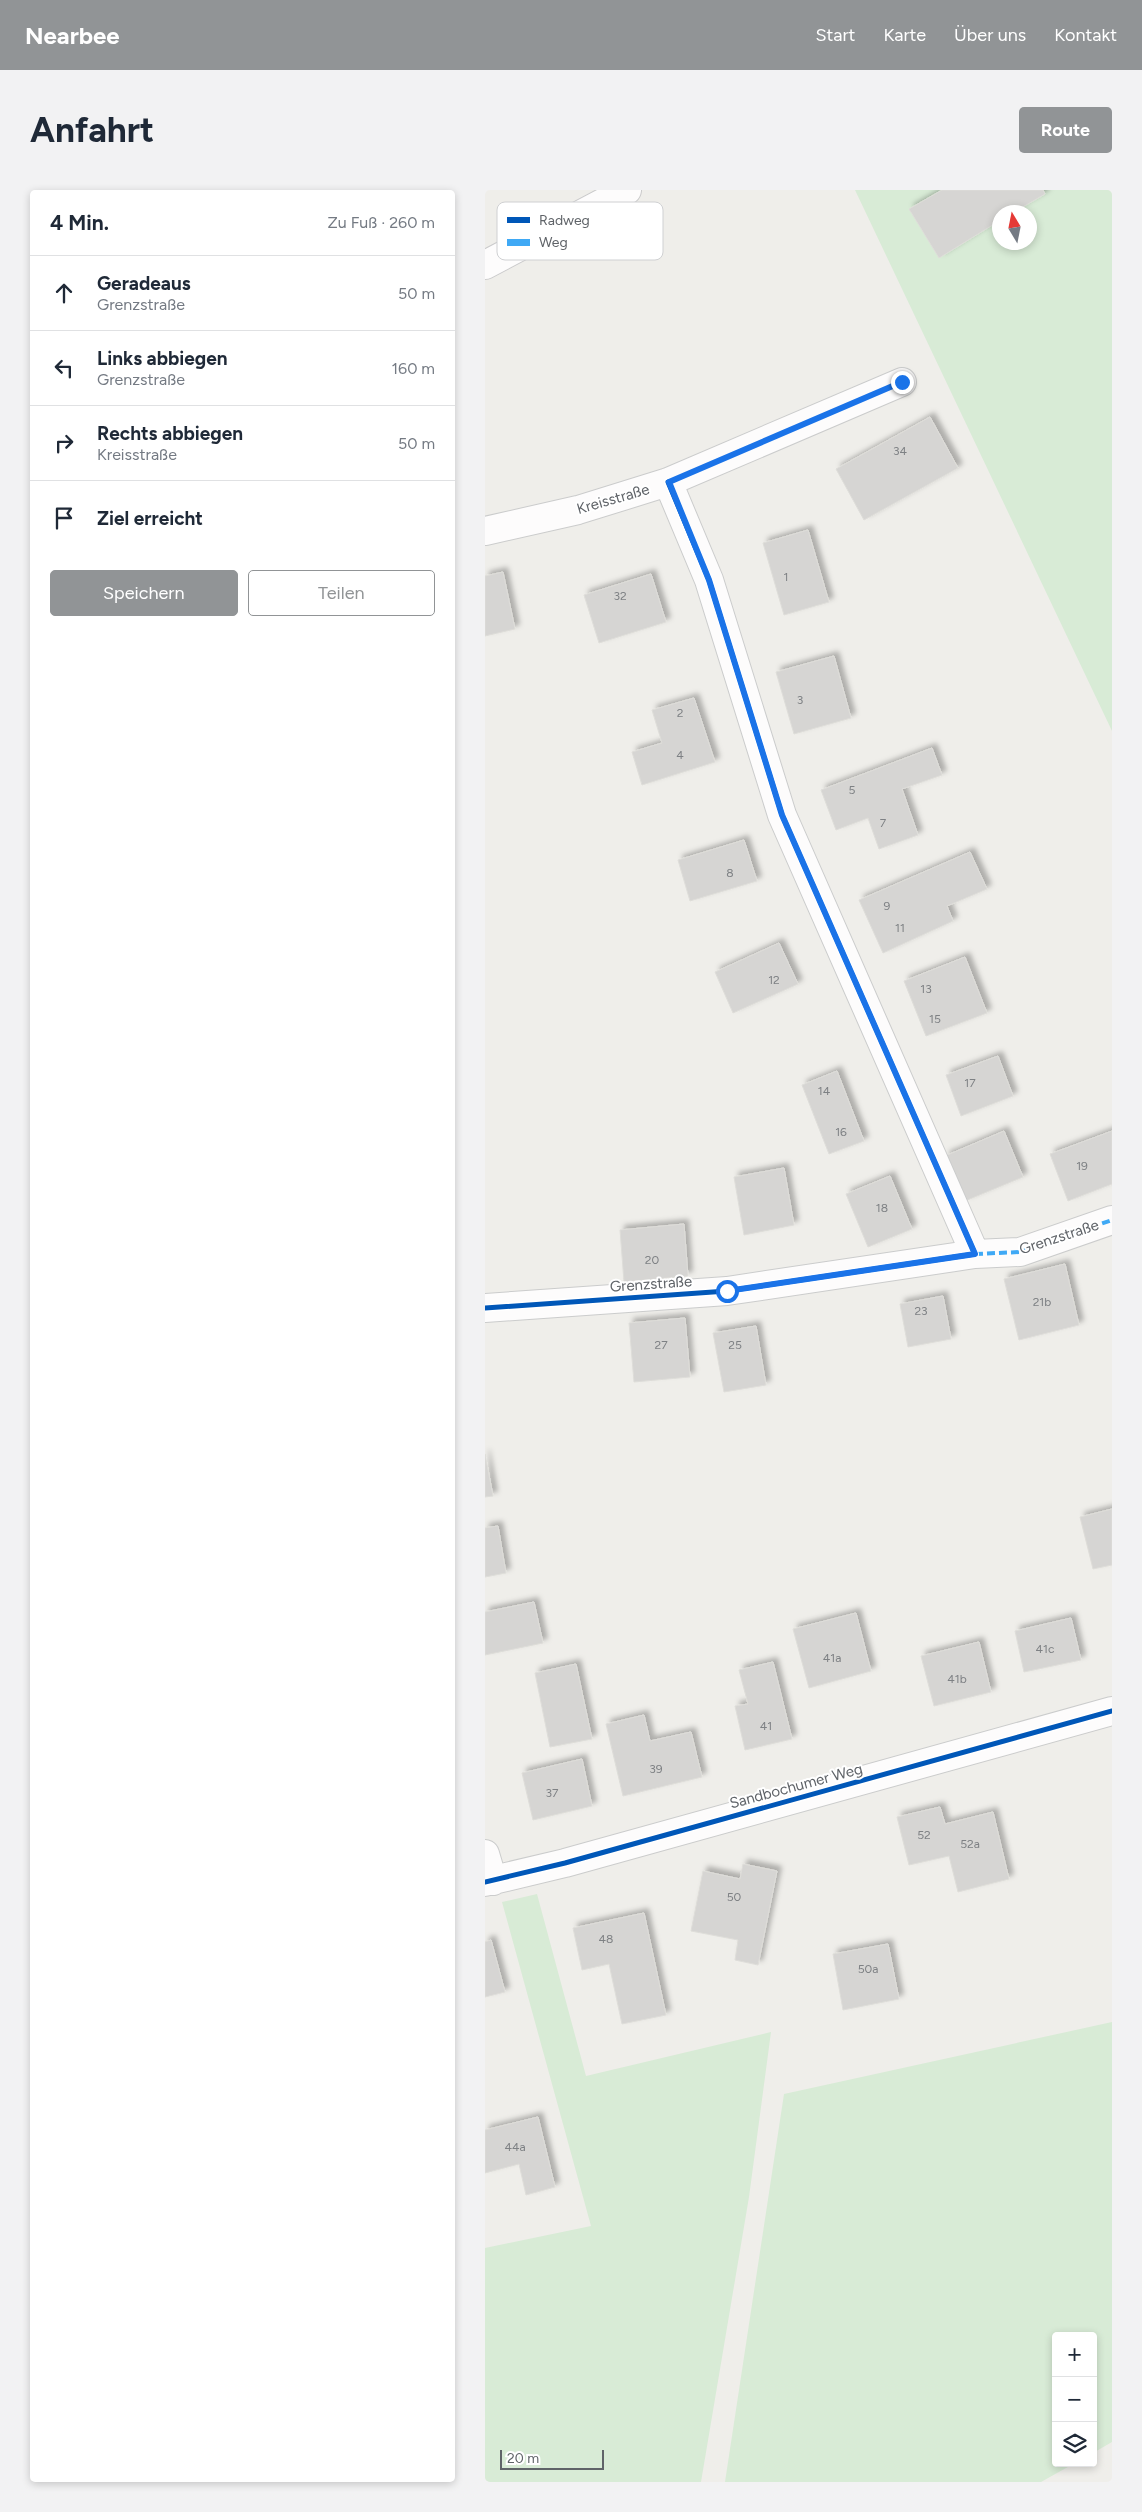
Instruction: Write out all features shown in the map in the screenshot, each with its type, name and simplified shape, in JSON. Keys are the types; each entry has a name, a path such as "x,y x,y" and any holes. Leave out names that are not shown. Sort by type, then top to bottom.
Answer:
{"street":[{"path":"605,202 616,196"},
{"path":"485,266 497,260"},
{"name":"Kreisstraße","path":"485,531 578,510 669,482 902,382"},
{"path":"669,482 709,580 782,815 975,1254"},
{"name":"Grenzstraße","path":"485,1308 727,1291 975,1254 1019,1252 1112,1220"},
{"name":"Sandbochumer Weg","path":"489,1882 1112,1712"},
{"path":"485,1854 489,1882"}],"green space":[{"path":"855,190 1112,190 1112,731"},
{"path":"537,1894 586,2076 771,2032 749,2197 701,2482 485,2482 485,2248 591,2226 502,1902"},
{"path":"1112,2022 1112,2442 1097,2451 1097,2332 1052,2332 1052,2467 1068,2467 1041,2482 725,2482 784,2094"}],"building":[{"path":"942,190 1043,190 1045,194 1026,205 992,205 992,225 939,258 909,209"},
{"path":"930,417 958,468 864,520 836,469"},
{"path":"808,530 829,602 784,615 763,543"},
{"path":"503,572 515,629 485,636 485,576"},
{"path":"651,574 666,622 599,643 584,595"},
{"path":"834,656 851,718 794,734 776,672"},
{"path":"694,698 715,762 642,785 632,752 662,743 652,710"},
{"path":"932,748 942,775 902,789 918,835 879,849 868,818 836,830 821,790"},
{"path":"744,840 757,881 690,901 678,860"},
{"path":"970,852 987,889 947,906 953,921 883,953 859,900"},
{"path":"779,943 798,984 733,1013 715,972"},
{"path":"965,957 987,1013 926,1036 904,981"},
{"path":"998,1056 1013,1096 961,1116 946,1075"},
{"path":"837,1071 864,1141 829,1154 802,1085"},
{"path":"1004,1131 1023,1177 965,1201 945,1156"},
{"path":"1112,1131 1112,1184 1068,1201 1050,1154"},
{"path":"784,1168 794,1225 744,1235 734,1177"},
{"path":"890,1176 912,1229 868,1247 846,1194"},
{"path":"684,1224 688,1276 624,1282 620,1230"},
{"path":"1065,1264 1079,1325 1019,1340 1004,1279"},
{"path":"943,1296 951,1339 908,1347 900,1304"},
{"path":"685,1318 690,1377 634,1382 629,1323"},
{"path":"756,1326 766,1385 724,1392 713,1333"},
{"path":"485,1454 493,1496 485,1497"},
{"path":"1112,1509 1112,1565 1093,1569 1080,1517"},
{"path":"498,1526 506,1573 485,1577 485,1528"},
{"path":"534,1602 543,1643 485,1655 485,1612"},
{"path":"856,1613 871,1671 809,1688 793,1629"},
{"path":"1071,1618 1081,1660 1024,1672 1015,1631"},
{"path":"979,1642 991,1692 934,1706 921,1656"},
{"path":"773,1662 792,1739 745,1750 735,1706 748,1704 739,1670"},
{"path":"576,1664 592,1739 550,1747 535,1673"},
{"path":"644,1715 650,1741 691,1732 702,1777 623,1796 606,1724"},
{"path":"582,1759 592,1806 533,1820 522,1773"},
{"path":"940,1807 945,1824 993,1812 1009,1879 958,1892 949,1856 909,1865 897,1817"},
{"path":"743,1864 777,1871 758,1965 735,1960 738,1940 691,1931 703,1871 740,1879"},
{"path":"644,1913 666,2015 622,2024 609,1964 582,1970 573,1928"},
{"path":"491,1940 505,1992 485,1997 485,1942"},
{"path":"888,1944 899,1999 843,2010 833,1954"},
{"path":"538,2117 555,2187 526,2195 519,2164 485,2173 485,2130"}],"marked path":[{"path":"975,1254 1020,1252 1112,1220"}],"cycle path":[{"path":"485,1308 727,1291 975,1254 782,815 709,580 668,482"},
{"path":"485,1882 565,1863 1112,1711"}],"route":[{"path":"727,1291 975,1254 782,815 709,580 669,482 902,382"}]}
